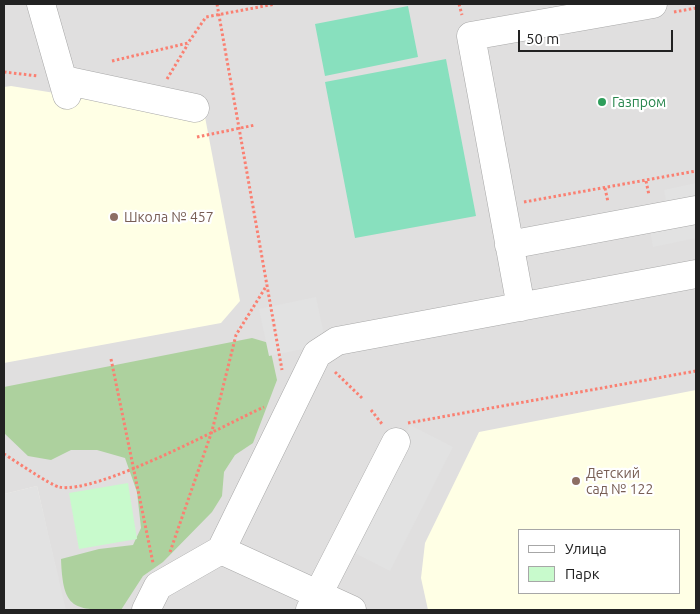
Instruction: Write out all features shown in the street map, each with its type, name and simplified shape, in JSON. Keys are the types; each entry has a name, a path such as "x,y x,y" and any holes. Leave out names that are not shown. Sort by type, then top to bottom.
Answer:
{"lane":[{"path":"41,4 66,87 195,108"},
{"path":"521,307 471,36 660,9"},
{"path":"510,245 696,210"},
{"path":"146,610 158,586 221,550 290,399 317,354 337,341 696,274"},
{"path":"314,602 396,442"},
{"path":"221,550 314,602 352,610"}],"path":[{"path":"4,454 59,487 86,486 133,470 212,431 290,399 217,4"},
{"path":"155,100 188,43 206,18 275,4"},
{"path":"660,9 696,8"},
{"path":"112,61 188,43"},
{"path":"4,72 66,87"},
{"path":"196,137 255,125"},
{"path":"516,204 696,171"},
{"path":"158,586 212,431 236,335 268,284"},
{"path":"317,354 362,398"},
{"path":"110,359 158,586"},
{"path":"396,442 408,423 696,371"}],"shaded area":[{"path":"4,4 696,4 696,610 65,610 37,486 4,494"},
{"name":"Школа № 457","path":"11,86 205,117 240,301 221,323 4,363 4,87"},
{"path":"696,183 696,238 653,247 650,230 671,226 664,190"},
{"path":"316,297 326,344 269,356 259,309"},
{"name":"Детский сад № 122","path":"696,390 696,610 428,610 421,578 425,543 479,432"},
{"path":"410,425 453,447 390,571 347,549"},
{"path":"37,486 66,610 4,610 4,494"}],"green space":[{"path":"408,6 418,57 325,76 315,24"},
{"path":"446,59 476,216 355,238 325,82"},
{"path":"252,338 269,343 277,380 253,443 235,455 224,472 222,496 212,512 163,562 143,576 121,610 92,609 74,604 68,598 64,588 61,559 99,549 133,545 141,528 137,492 125,458 97,450 71,450 51,460 28,456 4,433 4,387"},
{"path":"128,483 137,539 79,549 69,493"}],"place":[{"name":"Газпром","path":"602,102"},
{"name":"Школа № 457","path":"114,217"},
{"name":"Детский сад № 122","path":"576,481"}]}
